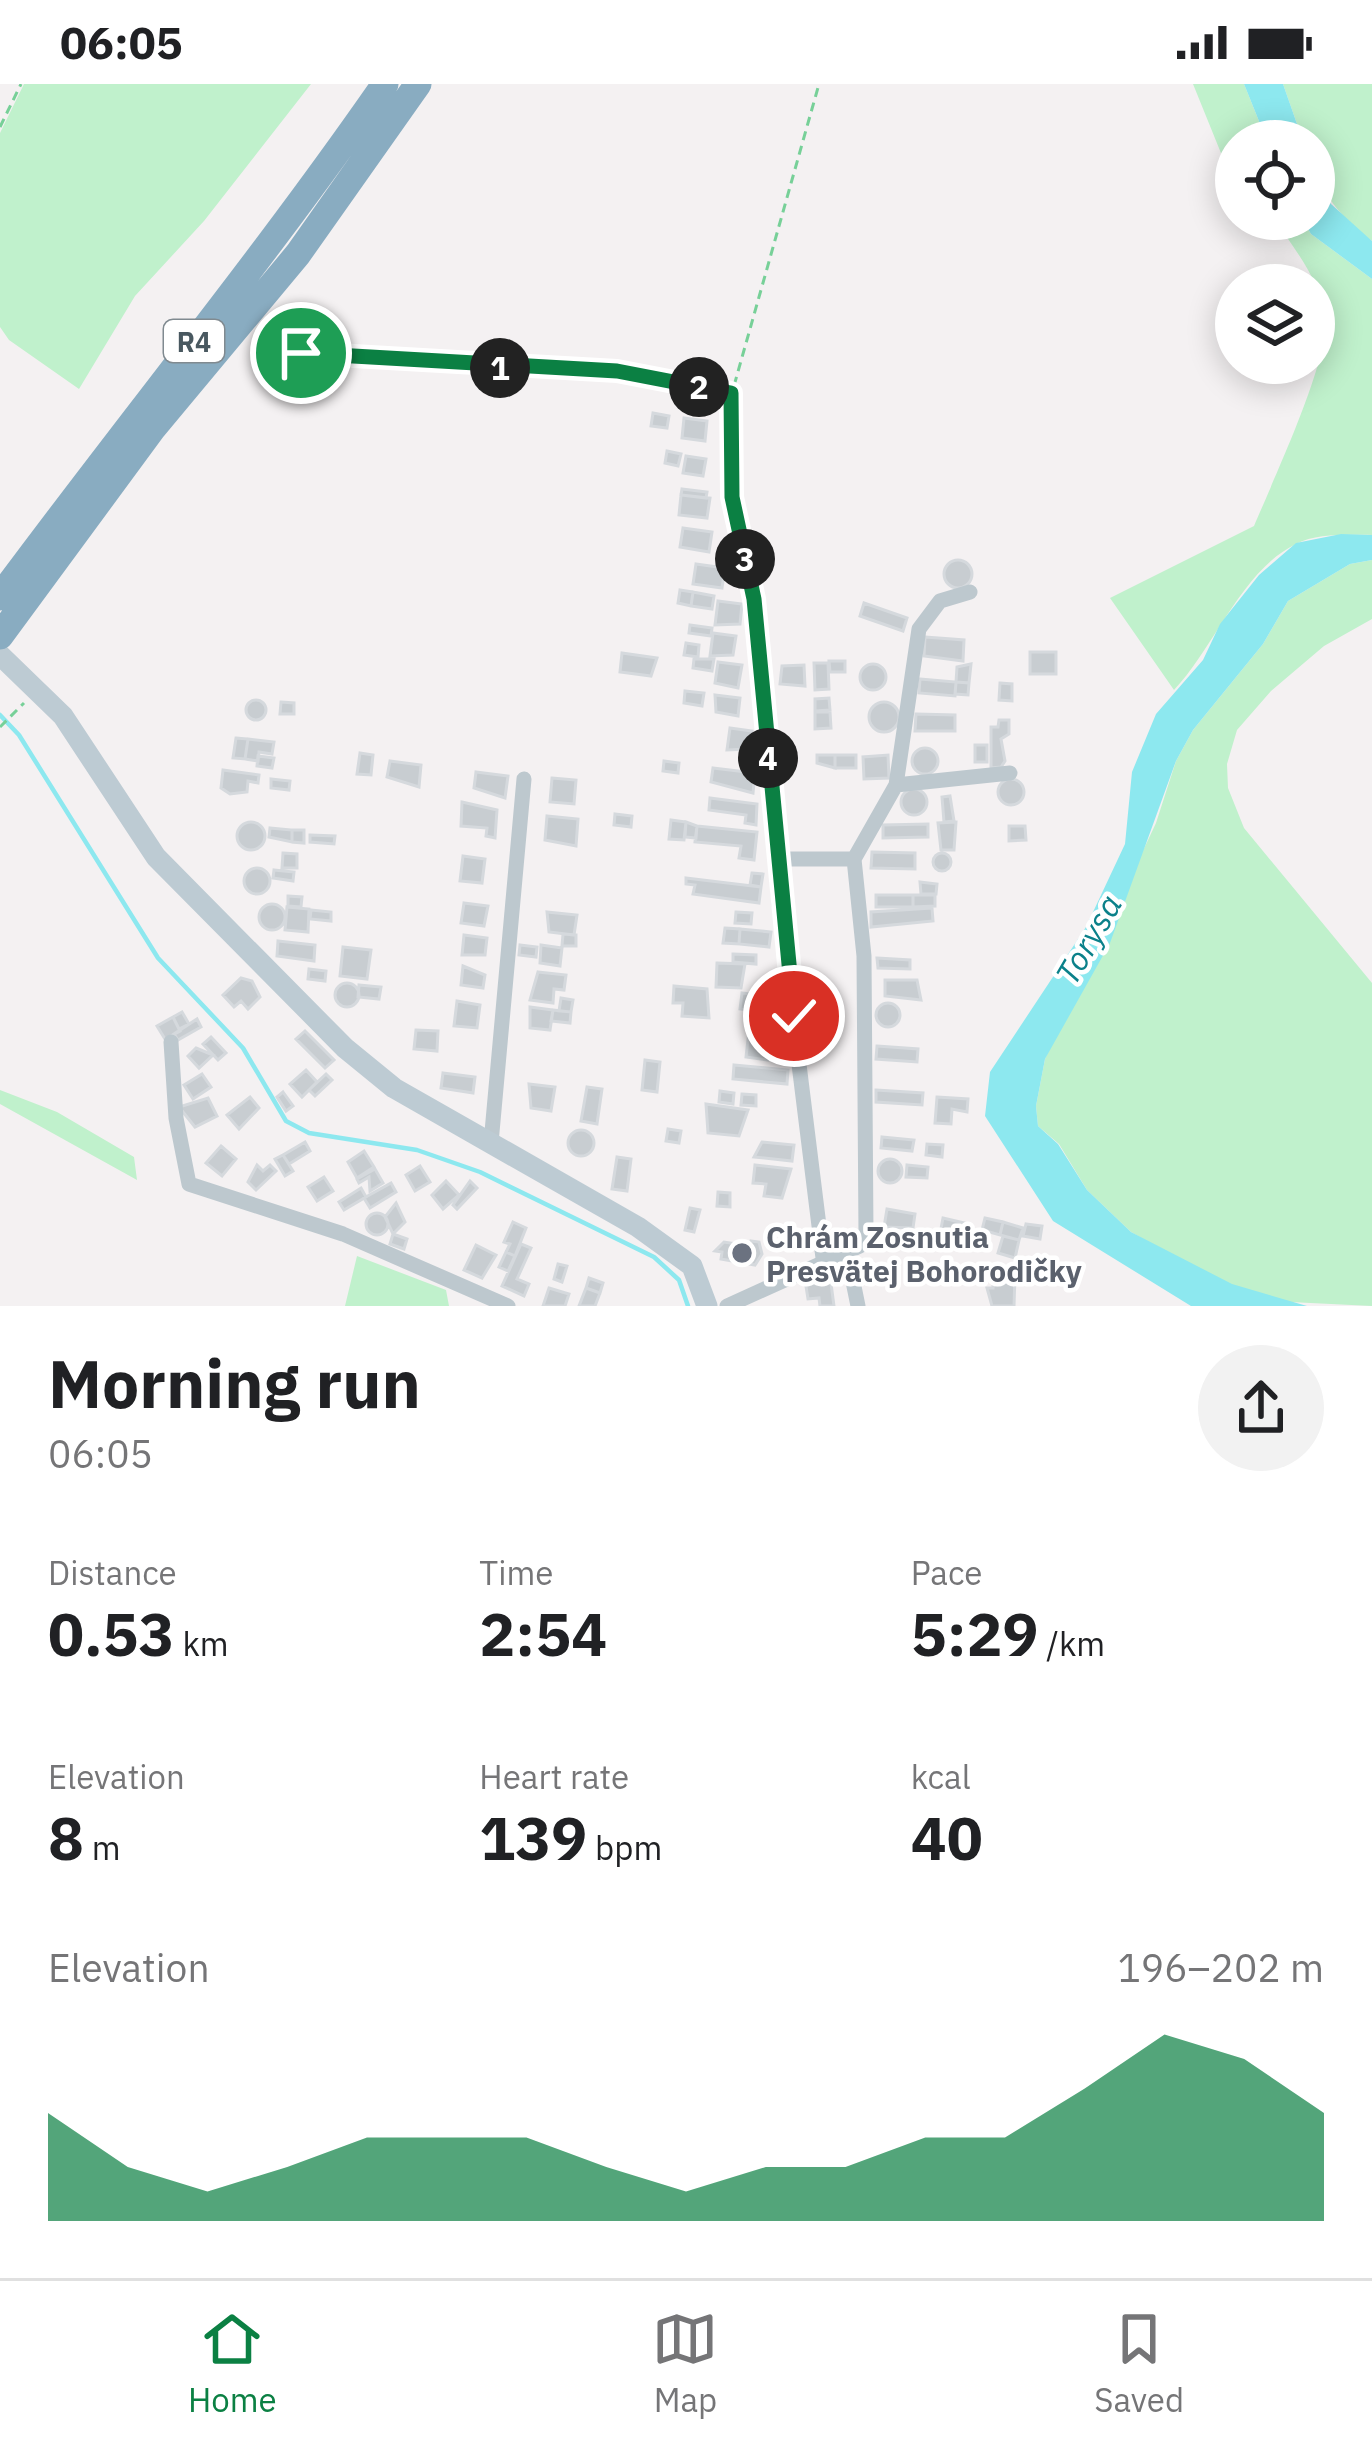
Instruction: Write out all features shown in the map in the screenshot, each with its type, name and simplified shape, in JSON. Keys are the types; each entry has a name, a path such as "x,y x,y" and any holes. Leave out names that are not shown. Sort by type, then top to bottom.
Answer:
{"highway":[{"name":"R4","path":"0,597 137,411 279,236 386,84"},
{"name":"R4","path":"3,631 153,428 298,254 418,84"}],"street":[{"path":"729,411 732,497 754,599 776,860 823,1258"},
{"path":"727,1306 823,1258 860,1246 866,1234 864,956 854,859 896,785 919,629 940,602 970,592"},
{"path":"0,656 63,716 156,856 345,1048 394,1088 638,1227 692,1266 707,1306"},
{"path":"896,785 1010,773"},
{"path":"491,1143 524,779"},
{"path":"776,860 854,859"},
{"path":"171,1042 189,1184 343,1234 508,1306"},
{"path":"847,1252 858,1306"}],"path":[{"path":"0,127 21,84"},
{"path":"729,411 819,84"},
{"path":"301,353 617,371 731,393"},
{"path":"0,727 12,715"}],"green space":[{"path":"24,84 311,84 204,221 135,296 79,389 9,340 0,327 0,133"},
{"path":"1193,84 1244,84 1259,120 1215,120 1215,138"},
{"path":"1283,84 1372,84 1372,241 1335,204 1335,120 1296,120"},
{"path":"1289,240 1319,240 1372,279 1372,535 1314,538 1277,556 1244,591 1174,690 1110,598 1254,526 1312,384 1335,384 1335,264 1304,264"},
{"path":"1372,560 1372,619 1324,646 1271,691 1237,730 1227,764 1228,788 1244,828 1372,983 1372,1306 1290,1302 1232,1285 1131,1232 1087,1190 1059,1144 1038,1126 1036,1106 1045,1059 1156,823 1176,761 1193,730 1263,644 1288,601 1350,564"},
{"path":"0,1090 57,1112 134,1157 137,1180 0,1104"},
{"path":"357,1256 446,1290 449,1306 345,1306"}],"water":[{"path":"1244,84 1283,84 1296,120 1259,120"},
{"path":"1335,208 1372,241 1372,279 1319,240 1335,240"},
{"name":"Torysa","path":"1341,534 1372,535 1372,560 1350,564 1288,601 1263,644 1193,730 1176,761 1110,943 1045,1059 1036,1106 1038,1126 1058,1144 1087,1190 1131,1232 1232,1284 1307,1306 1191,1306 1053,1221 985,1116 990,1072 1086,927 1125,844 1132,772 1156,714 1203,660 1220,624 1259,575 1296,543"}],"building":[{"path":"653,413 669,416 667,428 651,426"},
{"path":"684,418 707,421 705,441 682,438"},
{"path":"667,451 681,454 678,466 665,463"},
{"path":"686,456 706,459 703,476 683,473"},
{"path":"682,489 707,492 706,498 681,495"},
{"path":"681,495 710,498 707,518 679,515"},
{"path":"683,528 712,532 709,552 680,547"},
{"path":"958,560 968,564 972,574 968,584 958,588 948,584 944,574 948,564"},
{"path":"696,564 725,568 722,588 693,584"},
{"path":"680,590 693,592 691,606 678,603"},
{"path":"693,592 714,596 712,609 691,606"},
{"path":"718,601 742,604 740,624 715,625"},
{"path":"864,603 907,618 903,631 860,616"},
{"path":"690,625 712,628 711,636 689,633"},
{"path":"713,633 736,636 733,655 710,656"},
{"path":"925,637 964,640 963,661 924,656"},
{"path":"686,643 699,645 698,657 684,655"},
{"path":"1030,652 1056,652 1056,674 1030,674"},
{"path":"622,653 657,658 651,676 620,672"},
{"path":"694,659 714,659 712,671 693,668"},
{"path":"829,661 845,661 845,672 830,672"},
{"path":"718,662 742,665 738,688 715,683"},
{"path":"814,663 828,663 829,689 815,690"},
{"path":"873,664 886,677 873,690 860,677"},
{"path":"971,664 969,683 956,682 957,667"},
{"path":"804,665 805,686 780,684 782,666"},
{"path":"920,679 956,682 955,696 919,693"},
{"path":"956,682 969,683 968,695 955,694"},
{"path":"1000,683 1012,684 1012,701 999,700"},
{"path":"685,691 704,693 702,706 684,703"},
{"path":"715,695 740,698 738,716 716,712"},
{"path":"829,698 830,710 815,711 815,699"},
{"path":"256,700 266,710 256,720 246,710"},
{"path":"281,702 294,703 294,714 280,714"},
{"path":"884,702 899,717 884,732 869,717"},
{"path":"815,712 830,712 831,728 815,729"},
{"path":"916,714 955,715 955,731 915,731"},
{"path":"999,720 1009,720 1009,734 1001,739 1005,761 991,768 991,727 998,727"},
{"path":"730,728 752,731 750,749 727,750"},
{"path":"236,738 248,739 245,759 233,758"},
{"path":"248,739 274,742 272,754 259,752 258,761 245,759"},
{"path":"975,745 987,745 987,762 975,762"},
{"path":"925,748 938,761 925,774 912,761"},
{"path":"360,753 373,755 371,775 357,774"},
{"path":"817,755 835,755 835,768 817,763"},
{"path":"835,755 856,755 856,768 835,768"},
{"path":"888,755 889,778 864,779 863,757"},
{"path":"258,756 274,758 272,768 257,766"},
{"path":"390,761 421,765 419,787 387,777"},
{"path":"664,761 679,763 678,773 663,771"},
{"path":"713,768 755,773 753,793 711,782"},
{"path":"223,770 259,775 258,783 248,781 247,792 230,794 221,788"},
{"path":"476,772 508,776 505,798 474,788"},
{"path":"552,778 576,780 574,804 550,802"},
{"path":"271,779 290,781 289,790 271,788"},
{"path":"1011,779 1021,782 1021,802 1011,805 1001,802 998,792 1001,782"},
{"path":"914,789 927,802 914,815 901,802"},
{"path":"950,796 954,821 944,822 942,797"},
{"path":"710,798 757,804 756,825 745,823 746,815 709,810"},
{"path":"462,802 497,810 495,838 486,836 487,828 461,826"},
{"path":"615,814 632,816 631,827 614,825"},
{"path":"547,816 578,819 576,846 545,840"},
{"path":"671,820 686,822 684,840 669,839"},
{"path":"251,822 261,826 265,836 261,846 251,850 241,846 237,836 241,826"},
{"path":"686,822 697,826 696,838 685,837"},
{"path":"956,822 954,850 941,850 938,823"},
{"path":"928,824 928,837 883,838 883,825"},
{"path":"697,826 757,832 754,860 739,858 741,846 695,842"},
{"path":"1009,826 1025,826 1026,840 1009,841"},
{"path":"270,828 292,830 292,842 269,837"},
{"path":"292,830 304,830 304,843 292,842"},
{"path":"310,835 335,836 334,844 310,842"},
{"path":"872,852 915,853 915,869 871,868"},
{"path":"283,853 297,854 297,868 282,868"},
{"path":"942,853 951,862 942,871 933,862"},
{"path":"463,856 485,859 482,883 460,881"},
{"path":"257,868 270,881 257,894 244,881"},
{"path":"274,870 294,872 293,881 273,878"},
{"path":"752,873 763,874 761,887 750,885"},
{"path":"686,878 761,887 759,903 693,894 695,885 686,884"},
{"path":"920,882 937,884 936,894 921,894"},
{"path":"876,895 913,895 913,907 876,907"},
{"path":"913,895 935,895 935,906 913,907"},
{"path":"288,896 302,897 301,907 288,906"},
{"path":"464,903 488,906 484,926 461,923"},
{"path":"272,904 285,917 272,930 259,917"},
{"path":"287,907 309,909 308,932 285,930"},
{"path":"932,908 933,921 871,927 871,912"},
{"path":"311,910 331,912 331,921 310,919"},
{"path":"547,912 577,915 574,935 549,932"},
{"path":"736,912 752,913 751,924 735,923"},
{"path":"725,928 740,929 739,944 723,943"},
{"path":"740,929 771,932 769,947 739,944"},
{"path":"563,934 576,935 576,946 562,946"},
{"path":"464,935 487,938 485,955 462,955"},
{"path":"278,941 315,945 314,961 277,956"},
{"path":"520,945 537,947 536,957 519,955"},
{"path":"541,945 562,948 560,966 540,963"},
{"path":"343,947 371,950 367,979 340,976"},
{"path":"733,954 756,955 756,964 733,962"},
{"path":"877,958 910,960 910,969 878,968"},
{"path":"717,963 745,964 741,988 716,987"},
{"path":"463,966 485,975 483,988 461,985"},
{"path":"309,969 326,971 325,981 308,979"},
{"path":"538,972 566,975 564,990 554,989 553,1003 530,1000"},
{"path":"241,978 252,981 260,997 248,1009 241,1001 234,1007 223,995"},
{"path":"885,980 917,980 921,1000 885,996"},
{"path":"342,983 352,983 359,995 352,1007 342,1007 335,1000 335,990"},
{"path":"359,985 381,987 379,999 358,997"},
{"path":"674,986 707,989 709,1018 682,1016 683,1003 673,1003"},
{"path":"742,993 777,997 775,1013 740,1009"},
{"path":"561,998 573,1000 571,1012 559,1011"},
{"path":"457,1001 480,1005 477,1028 454,1026"},
{"path":"888,1003 900,1015 888,1027 876,1015"},
{"path":"530,1007 553,1010 550,1030 530,1028"},
{"path":"553,1010 571,1012 570,1023 551,1021"},
{"path":"182,1012 189,1024 179,1029 173,1017"},
{"path":"173,1017 180,1031 165,1039 157,1026"},
{"path":"197,1019 201,1027 178,1040 174,1034"},
{"path":"416,1030 438,1031 437,1051 414,1049"},
{"path":"305,1031 334,1060 325,1068 296,1039"},
{"path":"749,1031 771,1034 768,1060 746,1057"},
{"path":"211,1037 226,1053 218,1060 203,1044"},
{"path":"877,1046 918,1049 917,1062 876,1059"},
{"path":"196,1048 213,1055 199,1068 188,1056"},
{"path":"645,1060 660,1062 657,1092 642,1090"},
{"path":"734,1065 788,1070 787,1084 733,1079"},
{"path":"306,1070 317,1082 302,1097 290,1084"},
{"path":"443,1073 475,1077 473,1093 441,1088"},
{"path":"202,1074 211,1087 193,1099 184,1085"},
{"path":"326,1074 332,1080 315,1096 309,1090"},
{"path":"529,1084 555,1087 551,1111 531,1108"},
{"path":"587,1087 602,1089 597,1124 581,1121"},
{"path":"876,1090 923,1093 922,1105 876,1102"},
{"path":"720,1091 734,1093 733,1104 719,1102"},
{"path":"283,1092 293,1106 286,1111 277,1097"},
{"path":"742,1094 756,1095 756,1106 741,1105"},
{"path":"250,1097 259,1108 239,1129 227,1115"},
{"path":"937,1097 968,1099 967,1112 952,1109 951,1124 935,1123"},
{"path":"208,1098 217,1116 195,1127 179,1107"},
{"path":"706,1104 748,1110 739,1136 708,1133"},
{"path":"668,1129 681,1131 679,1143 666,1141"},
{"path":"581,1130 594,1143 581,1156 568,1143"},
{"path":"882,1137 914,1140 912,1151 881,1148"},
{"path":"305,1142 310,1151 289,1164 283,1155"},
{"path":"762,1142 794,1145 792,1161 754,1157"},
{"path":"927,1144 943,1145 942,1157 926,1155"},
{"path":"221,1146 236,1159 222,1176 206,1163"},
{"path":"364,1151 374,1167 357,1178 348,1162"},
{"path":"283,1155 293,1171 285,1176 275,1159"},
{"path":"617,1157 631,1159 627,1191 612,1189"},
{"path":"885,1159 895,1159 902,1171 895,1183 885,1183 878,1176 878,1166"},
{"path":"257,1165 263,1171 270,1165 276,1171 256,1190 248,1182"},
{"path":"755,1165 791,1169 782,1198 764,1196 766,1184 753,1183"},
{"path":"907,1165 928,1167 927,1178 906,1177"},
{"path":"420,1166 430,1182 415,1191 406,1175"},
{"path":"375,1169 383,1183 370,1191 369,1177 359,1183 357,1179"},
{"path":"324,1177 333,1191 317,1201 308,1187"},
{"path":"446,1181 459,1195 443,1209 432,1195"},
{"path":"470,1181 477,1188 457,1209 453,1205"},
{"path":"391,1183 396,1192 370,1208 364,1198"},
{"path":"361,1188 366,1197 344,1210 339,1202"},
{"path":"718,1192 730,1193 730,1207 717,1206"},
{"path":"396,1203 405,1222 393,1234 385,1217"},
{"path":"690,1208 700,1210 694,1232 685,1230"},
{"path":"887,1209 915,1214 913,1228 884,1227"},
{"path":"377,1213 388,1224 377,1235 366,1224"},
{"path":"943,1218 964,1223 961,1243 939,1239"},
{"path":"985,1218 1003,1222 1000,1235 982,1230"},
{"path":"513,1222 526,1228 515,1256 506,1252 510,1244 504,1242"},
{"path":"1003,1222 1023,1228 1019,1240 1000,1235"},
{"path":"1026,1224 1042,1226 1040,1239 1023,1236"},
{"path":"393,1234 407,1239 404,1249 390,1244"},
{"path":"1003,1236 1019,1240 1015,1258 998,1253"},
{"name":"Chrám Zosnutia Presvätej Bohorodičky","path":"751,1241 759,1242 762,1254 755,1265 721,1259 722,1252 715,1251 724,1242 750,1246"},
{"path":"521,1244 531,1248 517,1279 529,1284 524,1296 502,1286"},
{"path":"476,1245 496,1255 482,1278 464,1270"},
{"path":"506,1252 515,1256 508,1271 499,1267"},
{"path":"558,1264 567,1266 562,1282 554,1279"},
{"path":"993,1274 1015,1275 1014,1306 992,1306 987,1288 993,1288"},
{"path":"830,1276 834,1306 820,1306 819,1298 808,1299 805,1280"},
{"path":"589,1278 603,1283 600,1293 586,1288"},
{"path":"549,1288 569,1294 565,1306 543,1306"},
{"path":"586,1288 600,1293 595,1306 579,1306"}],"waterway":[{"path":"0,715 19,735 158,958 243,1048 286,1121 309,1133 417,1150 480,1172 654,1257 679,1280 688,1306"}],"place":[{"name":"Chrám Zosnutia Presvätej Bohorodičky","path":"742,1253"}],"route":[{"path":"301,353 503,369 617,371 731,393 732,497 754,599 779,903 794,1016"}]}
